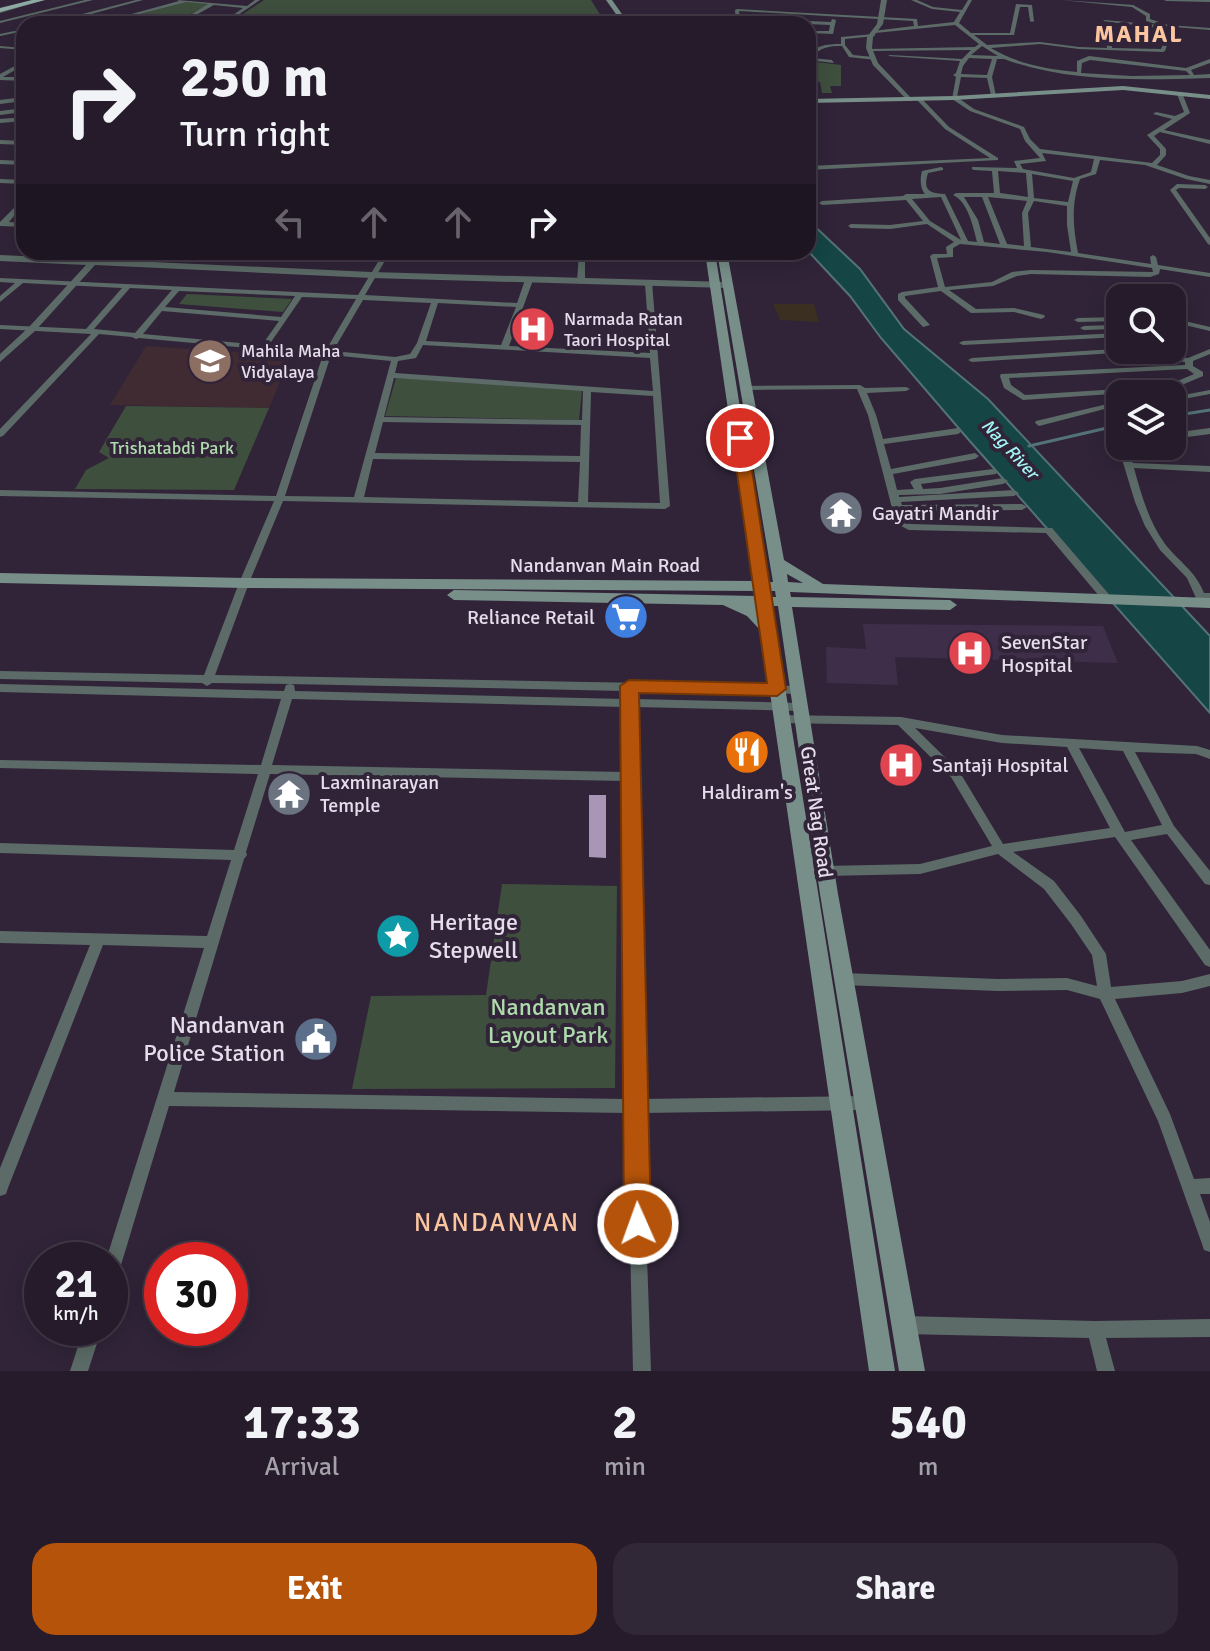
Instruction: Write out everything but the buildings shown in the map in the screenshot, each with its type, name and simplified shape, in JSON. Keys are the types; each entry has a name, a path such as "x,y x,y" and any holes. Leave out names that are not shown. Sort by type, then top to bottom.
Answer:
{"main road":[{"path":"0,10 35,0"},
{"path":"0,10 41,0"},
{"path":"816,101 915,100 1123,88 1210,97"},
{"name":"Great Nag Road","path":"713,260 747,388 768,561"},
{"name":"Great Nag Road","path":"722,260 722,285 773,593 790,632 825,871 912,1371"},
{"path":"718,592 768,561 831,595"},
{"path":"0,578 242,588"},
{"path":"0,588 718,592 1198,609 1210,603"},
{"path":"718,592 752,613 769,631"},
{"name":"Great Nag Road","path":"773,593 769,631 779,705 882,1371"},
{"path":"790,632 801,614 831,595"}],"street":[{"path":"25,16 91,0"},
{"path":"78,16 141,0"},
{"path":"178,0 247,7"},
{"path":"234,16 258,0"},
{"path":"816,168 996,159 936,119 933,110 915,100 882,72 873,55 874,34 884,0"},
{"path":"913,0 932,8 962,11"},
{"path":"956,23 970,0"},
{"path":"1063,0 1133,6 1160,26 1167,40 1163,51 1029,42 981,46 873,55 851,56 843,45 843,38 847,35 956,23 981,46 1031,67 1079,72 1210,76"},
{"path":"1166,0 1210,1"},
{"path":"128,16 185,1"},
{"path":"769,12 771,2"},
{"path":"191,16 213,4"},
{"path":"971,34 1012,34 1018,5 1030,6 1032,21"},
{"path":"808,14 809,6"},
{"path":"738,16 737,10 915,20 916,27"},
{"path":"816,32 831,33 834,16"},
{"path":"1105,21 1210,29"},
{"path":"816,23 834,24"},
{"path":"1110,49 1108,35 1114,33"},
{"path":"816,50 822,46 843,45"},
{"path":"981,46 964,58 956,75 958,89 954,98 972,110 1022,128 1027,140 1044,160 1016,162 1021,170"},
{"path":"1089,58 1090,47"},
{"path":"873,55 1007,58"},
{"path":"994,95 989,77 995,58"},
{"path":"1079,72 1079,62 1089,58 1187,70 1210,61"},
{"path":"816,60 832,62"},
{"path":"1026,73 1031,67"},
{"path":"1187,70 1196,77"},
{"path":"956,75 989,77"},
{"path":"1154,165 1163,155 1163,149 1150,135 1162,131 1188,111 1180,94"},
{"path":"1156,114 1175,118"},
{"path":"1162,131 1210,142"},
{"path":"1038,151 1154,165 1208,186"},
{"path":"931,196 926,192 925,171 995,168 1076,180 1094,173 1097,158"},
{"path":"0,171 4,162"},
{"path":"995,168 997,195"},
{"path":"1028,248 1025,213 1031,200 1029,173"},
{"path":"1075,255 1069,204 1076,180"},
{"path":"1208,186 1177,186 1173,190 1210,243"},
{"path":"943,195 962,242"},
{"path":"960,195 975,220 981,243"},
{"path":"984,195 1004,245"},
{"path":"822,203 906,196 997,195 1069,204"},
{"path":"906,196 928,222 962,242"},
{"path":"2,224 16,209"},
{"path":"851,226 890,227 928,222"},
{"path":"1041,317 1014,310 974,311 942,289 933,256 951,256 949,247 962,242 981,243 1210,275"},
{"path":"926,325 907,306 901,298 902,294 993,284 1015,274 1031,272 1150,275 1157,273 1153,257"},
{"path":"37,260 372,275 722,285"},
{"path":"3,353 32,329 96,260"},
{"path":"203,693 280,498 327,355 382,260"},
{"path":"581,282 582,260"},
{"path":"0,280 520,305"},
{"path":"504,348 529,280"},
{"path":"0,300 21,281"},
{"path":"0,493 665,506 649,284"},
{"path":"0,434 92,332 128,286"},
{"path":"136,337 177,289"},
{"path":"263,349 300,295"},
{"path":"0,327 92,332 395,359 413,356 421,343 435,301"},
{"path":"160,309 283,319"},
{"path":"1078,320 1106,319"},
{"path":"1186,323 1210,329"},
{"path":"1084,328 1106,327"},
{"path":"963,343 1106,336"},
{"path":"421,343 654,356"},
{"path":"972,360 1115,351 1189,364 1200,374 1186,380"},
{"path":"1106,392 1023,398 1007,386 1004,376 1189,364 1210,351"},
{"path":"358,501 395,359"},
{"path":"391,375 657,394"},
{"path":"747,388 860,387 902,523 909,527 1049,530 1106,604"},
{"path":"583,505 587,389"},
{"path":"862,391 906,389"},
{"path":"1186,396 1210,392"},
{"path":"1039,423 1106,406"},
{"path":"379,419 586,423"},
{"path":"879,442 958,431"},
{"path":"1186,434 1210,431"},
{"path":"369,456 585,459"},
{"path":"887,472 975,456"},
{"path":"1127,460 1135,492 1157,537 1170,556 1192,573 1200,596 1210,596"},
{"path":"1129,465 1210,469"},
{"path":"920,492 915,482 993,472"},
{"path":"895,500 920,492 1003,481"},
{"path":"895,500 1014,493"},
{"path":"895,500 1022,507"},
{"path":"1,680 209,678 629,686 801,706"},
{"path":"1,680 203,693 801,706 1002,739 1197,750 1210,755"},
{"path":"121,1242 293,680"},
{"path":"629,686 634,1106 642,1371"},
{"path":"901,721 955,774 1000,849 1049,885 1099,954 1105,994 1165,1119 1210,1244"},
{"path":"1071,744 1120,835 1210,961"},
{"path":"1127,747 1170,829 1210,880"},
{"path":"0,764 630,777"},
{"path":"825,871 920,869 1000,849 1170,829"},
{"path":"0,848 241,855"},
{"path":"0,937 211,942"},
{"path":"0,1188 99,939"},
{"path":"843,979 998,985 1067,984 1105,994 1182,987 1210,980"},
{"path":"167,1099 634,1106 865,1103"},
{"path":"1191,1187 1210,1186"},
{"path":"904,1325 1095,1330 1210,1328"},
{"path":"1095,1330 1106,1371"},
{"path":"79,1371 87,1346"}],"shaded area":[{"path":"773,304 814,304 819,322 780,320"},
{"path":"146,346 291,356 269,408 110,405"},
{"name":"SevenStar Hospital","path":"863,624 1103,626 1118,663 895,657 898,685 827,683 826,647 866,649"}],"green space":[{"path":"264,0 591,0 601,16 240,16"},
{"path":"186,1 209,4 187,16 134,16"},
{"path":"816,62 841,65 841,86 830,86 832,93 822,93 820,82 816,82"},
{"path":"187,294 292,299 283,312 179,304"},
{"path":"396,378 582,390 579,420 385,416"},
{"name":"Trishatabdi Park","path":"126,406 269,408 234,490 75,489 86,470 109,458 99,452"},
{"name":"Nandanvan Layout Park","path":"502,884 617,886 615,1088 352,1089 371,996 486,995"}],"water":[{"name":"Nag River","path":"816,228 860,269 904,329 988,399 1210,636 1210,713 968,439 881,338 850,296 816,260"}],"waterway":[{"path":"1186,414 1210,410"},
{"name":"Nag River","path":"1029,446 1106,428"}],"place":[{"name":"Narmada Ratan Taori Hospital","path":"533,329"},
{"name":"Mahila Maha Vidyalaya","path":"210,361"},
{"name":"Gayatri Mandir","path":"841,513"},
{"name":"Reliance Retail","path":"626,617"},
{"name":"SevenStar Hospital","path":"970,653"},
{"name":"Haldiram's","path":"747,752"},
{"name":"Santaji Hospital","path":"901,765"},
{"name":"Laxminarayan Temple","path":"289,794"},
{"name":"Heritage Stepwell","path":"398,936"},
{"name":"Nandanvan Police Station","path":"316,1039"}],"district":[{"name":"MAHAL","path":"1139,34"},
{"name":"NANDANVAN","path":"497,1222"}],"route":[{"path":"638,1224 629,686 777,689 740,438"}]}
